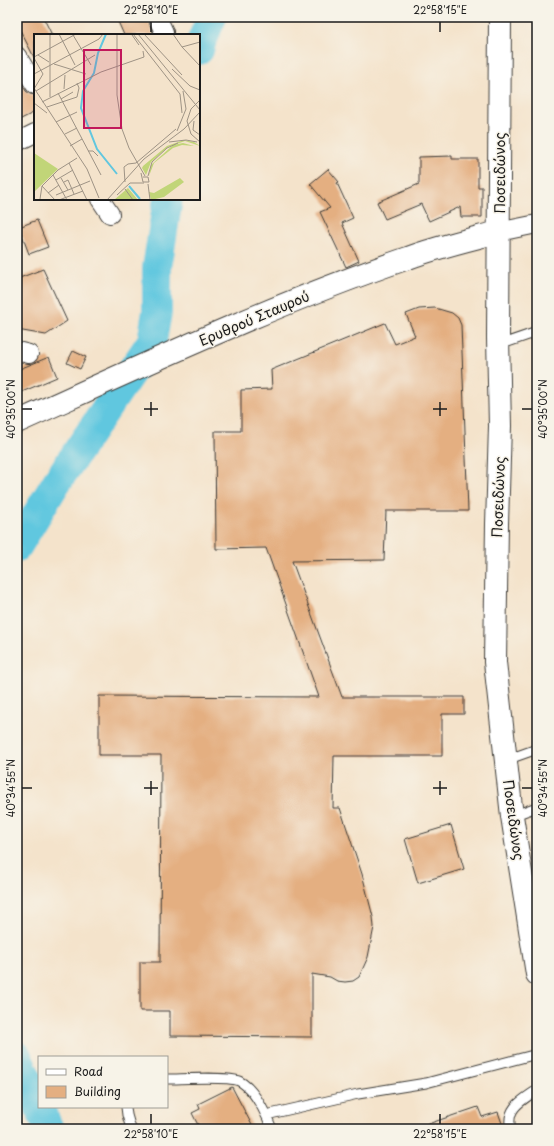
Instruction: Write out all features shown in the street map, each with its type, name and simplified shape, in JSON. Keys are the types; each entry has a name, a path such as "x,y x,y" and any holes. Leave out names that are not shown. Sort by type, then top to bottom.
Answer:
{"street":[{"name":"Ποσειδώνος","path":"500,17 498,232 500,426 495,662 512,816 537,974"},
{"path":"17,56 34,83"},
{"path":"17,142 34,134"},
{"path":"101,200 110,214"},
{"path":"498,232 537,224"},
{"name":"Ερυθρού Σταυρού","path":"17,422 322,289 408,258 498,232"}],"lane":[{"path":"498,345 537,332"},
{"path":"506,760 537,749"},
{"path":"512,816 537,807"},
{"path":"266,1115 358,1094 426,1083 537,1054"},
{"path":"168,1079 238,1080 248,1087 266,1115 272,1129"},
{"path":"511,1129 510,1117 513,1109 518,1103 537,1090"},
{"path":"126,1108 131,1129"}],"building":[{"path":"17,17 43,17 52,34 34,34 34,57 17,24"},
{"path":"116,17 147,17 154,34 124,34"},
{"path":"17,77 26,91 34,95 34,112 17,121"},
{"path":"452,156 452,159 478,159 478,187 482,187 482,217 461,217 460,207 429,221 421,204 385,219 377,202 419,184 419,157"},
{"path":"328,169 339,182 337,183 353,218 342,223 359,261 346,267 320,212 330,208 310,184"},
{"path":"37,220 48,247 29,254 19,227"},
{"path":"43,269 67,321 46,335 17,330 17,279"},
{"path":"435,308 452,313 458,318 461,325 468,511 386,511 384,560 292,561 342,697 464,697 464,714 442,714 442,756 334,756 333,808 340,808 362,874 373,917 374,927 368,957 359,977 353,981 345,982 337,981 330,977 312,974 312,1037 170,1036 170,1011 140,1011 140,962 160,962 161,755 99,755 99,696 319,697 266,548 216,549 215,431 241,431 241,390 272,389 271,370 385,323 395,344 415,336 406,314 419,309"},
{"path":"73,351 86,357 80,369 67,363"},
{"path":"49,357 57,377 17,394 17,370"},
{"path":"451,825 464,869 418,883 405,839"},
{"path":"232,1087 254,1129 200,1129 192,1113 200,1109 198,1104"},
{"path":"478,1107 482,1117 498,1112 504,1129 420,1129 419,1127"}],"waterway":[{"path":"200,47 212,17"},
{"path":"17,547 56,483 152,341 157,312 157,268 168,200"},
{"path":"17,1056 38,1104"},
{"path":"39,1108 49,1129"}]}
